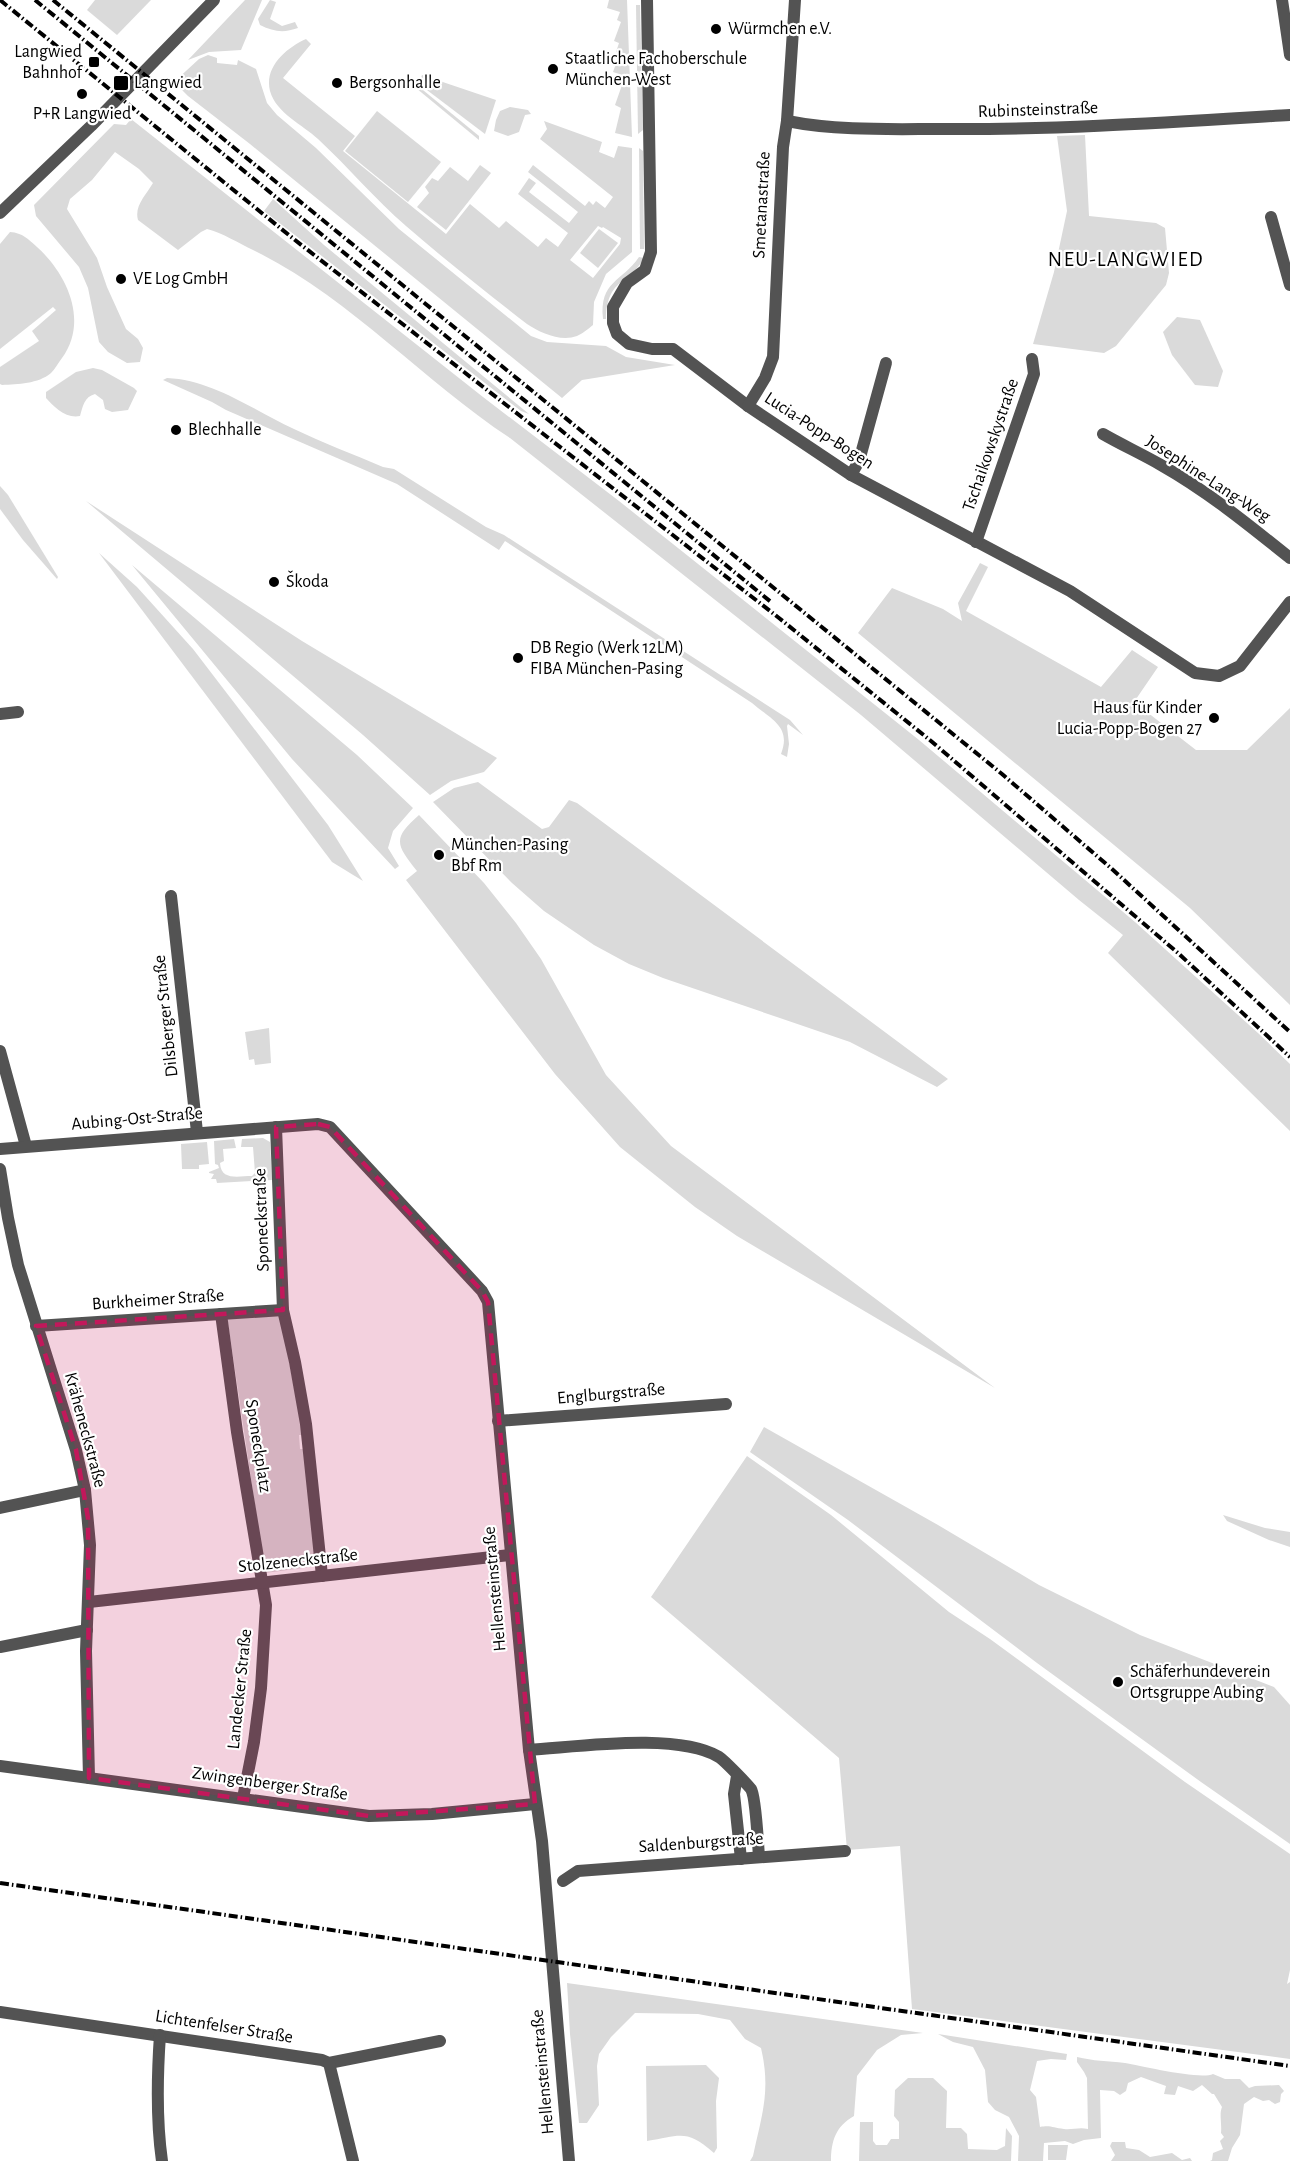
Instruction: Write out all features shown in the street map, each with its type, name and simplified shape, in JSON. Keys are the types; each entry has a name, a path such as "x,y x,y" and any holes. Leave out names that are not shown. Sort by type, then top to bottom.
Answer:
{"street":[{"path":"0,213 91,126 214,0"},
{"name":"Lucia-Popp-Bogen","path":"647,0 651,252 645,270 627,283 613,307 613,323 617,334 629,344 652,349 673,349 748,406 851,475 1070,591 1195,673 1219,676 1240,666 1290,602"},
{"name":"Smetanastraße","path":"748,406 765,378 773,357 783,147 787,121 795,0"},
{"path":"1282,0 1290,55"},
{"name":"Rubinsteinstraße","path":"787,121 815,127 977,129 1081,127 1290,115"},
{"path":"1271,218 1290,285"},
{"name":"Tschaikowskystraße","path":"976,542 1034,374 1032,359"},
{"path":"851,475 859,461 886,363"},
{"name":"Josephine-Lang-Weg","path":"1103,434 1162,466 1207,495 1251,526 1290,558"},
{"path":"0,714 18,712"},
{"name":"Dilsberger Straße","path":"171,896 197,1132"},
{"path":"0,1051 26,1146"},
{"name":"Hellensteinstraße","path":"276,1127 318,1124 330,1127 482,1291 488,1302 529,1750 542,1842 570,2161"},
{"name":"Aubing-Ost-Straße","path":"0,1149 276,1127"},
{"name":"Sponeckstraße","path":"276,1127 283,1310"},
{"name":"Kräheneckstraße","path":"0,1169 18,1265 76,1450 85,1490 90,1545 86,1706 89,1778"},
{"path":"283,1310 306,1424 322,1576"},
{"name":"Burkheimer Straße","path":"36,1326 283,1310"},
{"name":"Sponeckplatz","path":"221,1314 237,1432 262,1583"},
{"name":"Englburgstraße","path":"498,1421 726,1404"},
{"path":"0,1508 85,1490"},
{"name":"Stolzeneckstraße","path":"89,1602 510,1555"},
{"name":"Landecker Straße","path":"243,1798 261,1689 266,1605 262,1583"},
{"path":"0,1647 87,1630"},
{"path":"529,1750 632,1744 683,1746 717,1756 729,1765 752,1791 759,1857"},
{"name":"Zwingenberger Straße","path":"0,1766 369,1816 422,1815 536,1804"},
{"path":"737,1776 734,1794 741,1858"},
{"name":"Saldenburgstraße","path":"563,1881 578,1871 845,1851"},
{"name":"Lichtenfelser Straße","path":"0,2012 322,2060 328,2063 440,2041"},
{"path":"160,2035 157,2116 162,2161"},
{"path":"328,2063 353,2161"}],"highlighted area":[{"path":"318,1124 330,1127 482,1291 488,1302 535,1804 369,1816 89,1778 88,1518 76,1450 36,1326 283,1310 276,1127"}],"shaded area":[{"path":"95,0 151,0 117,35 87,10"},
{"path":"245,0 262,0 241,50 209,52 188,60"},
{"path":"270,0 276,2 270,19 282,26 295,22 298,28 279,31 260,25 258,19"},
{"path":"609,0 627,0 632,137 615,133 621,108 615,105 622,85 619,84 622,75 613,72 620,53 616,52 619,43 614,41 621,22 617,20 620,12 607,8"},
{"path":"636,5 640,5 643,130 638,134"},
{"path":"306,39 311,44 283,78 355,136 343,151 446,234 470,204 499,228 506,221 538,247 546,238 558,247 568,233 518,194 529,178 536,183 529,192 569,223 578,212 528,172 533,165 585,206 589,201 593,205 596,201 605,208 613,197 540,139 547,129 544,121 602,142 599,152 614,158 618,146 632,148 632,252 606,274 594,302 593,325 577,336 564,338 538,331 527,324 406,226 318,139 284,112 273,99 270,91 270,74 273,66 284,53","holes":["598,226 621,238 620,244 593,278 570,260"]},
{"path":"208,55 217,58 217,63 237,65 238,60 256,69 267,103 277,115 316,148 399,229 531,336 547,342 606,346 626,357 675,365 582,380 562,398 188,96 174,82 199,59"},
{"path":"422,75 496,100 485,134 419,84"},
{"path":"418,86 479,136 479,140 416,88"},
{"path":"510,107 528,110 531,114 525,115 519,132 508,136 494,131 500,111"},
{"path":"377,111 441,162 408,202 345,151"},
{"path":"131,119 483,397 619,501 919,740 1135,922 1290,1064 1290,1131 1108,953 1123,935 861,715 321,291 288,269 219,233 207,229 178,250 138,220 139,205 153,183 139,169 115,152 92,180 70,199 67,209 97,258 126,329 138,339 143,348 140,362 127,363 108,352 99,342 88,288 79,267 36,216 34,205 114,124 126,125"},
{"path":"1085,135 1089,216 1156,223 1165,228 1169,273 1166,285 1116,346 1104,353 1033,344 1054,272 1067,211 1057,136"},
{"path":"639,148 643,151 644,249 640,249"},
{"path":"480,165 491,173 446,230 417,207 429,193 425,187 432,178 438,181 450,167 468,181"},
{"path":"273,199 324,245 529,414 521,411 264,211"},
{"path":"599,229 618,243 598,268 580,253"},
{"path":"10,232 28,239 48,258 57,271 71,299 74,329 70,344 62,358 46,377 21,384 2,385 0,384 0,367 39,341 32,331 56,310 53,307 0,349 0,244"},
{"path":"639,257 644,258 638,267 620,283 610,296 606,319 603,319 603,306 608,289"},
{"path":"1177,317 1200,320 1223,371 1218,387 1195,385 1172,355 1163,332"},
{"path":"93,368 102,370 137,391 128,410 112,412 105,409 103,400 95,394 86,400 80,416 70,416 61,412 46,398 46,392 76,372"},
{"path":"167,378 184,380 217,390 305,434 383,467 394,469 486,527 504,535 790,720 803,735 788,724 787,757 781,754 784,736 781,730 772,719 752,703 505,541 499,550 397,484 226,410 163,380"},
{"path":"0,486 8,495 58,577 57,579 0,509"},
{"path":"86,501 302,641 497,758 484,772 451,781 430,795 363,735"},
{"path":"99,553 137,587 193,649 328,825 363,881 332,862"},
{"path":"980,563 988,567 966,611 1101,687 1132,650 1158,667 1134,702 1196,750 1247,750 1290,708 1290,1005 1190,908 858,633 892,588 943,609 962,621 958,603"},
{"path":"132,565 357,755 413,808 393,831 388,848 399,866 395,869 292,759"},
{"path":"478,782 542,829 549,827 569,800 577,803 948,1079 937,1087 850,1042 663,978 629,964 594,945 544,911 512,883 433,802 454,788"},
{"path":"419,815 484,883 516,923 541,959 606,1075 671,1146 995,1388 737,1236 695,1207 620,1147 555,1074 406,880 417,871 401,848 401,836"},
{"path":"269,1028 271,1063 255,1065 254,1059 249,1060 245,1032"},
{"path":"263,1138 270,1142 272,1180 217,1183 216,1179 211,1179 214,1174 209,1172 219,1168 215,1164 214,1141 234,1139 236,1148 223,1149 224,1161 220,1163 223,1173 231,1176 252,1176 255,1173 253,1147 241,1147 242,1139"},
{"path":"207,1142 209,1164 199,1165 199,1169 182,1169 181,1144"},
{"path":"280,1314 303,1435 299,1435 300,1449 304,1449 315,1555 310,1567 265,1573 227,1316"},
{"path":"764,1427 1039,1585 1140,1635 1274,1687 1290,1705 1290,1844 1037,1663 848,1520 750,1452"},
{"path":"747,1456 831,1515 949,1612 990,1639 1185,1782 1290,1854 1290,1970 1287,1984 1290,1982 1290,2059 912,2009 900,1846 847,1850 839,1758 651,1597"},
{"path":"1223,1515 1265,1528 1290,1532 1290,1547 1227,1521"},
{"path":"567,1983 923,2033 901,2035 877,2050 857,2076 854,2116 839,2129 832,2147 831,2161 750,2161 764,2102 764,2063 761,2048 745,2039 730,2020 698,2014 635,2013 611,2037 599,2054 597,2066 599,2105 587,2123 579,2123"},
{"path":"938,2034 1067,2054 1066,2060 1037,2061 1030,2090 1036,2097 1040,2127 1088,2129 1087,2078 1077,2062 1077,2057 1184,2074 1213,2074 1225,2079 1240,2079 1249,2088 1279,2085 1284,2091 1280,2102 1275,2104 1269,2100 1263,2101 1254,2097 1244,2104 1240,2135 1232,2148 1228,2161 1210,2161 1213,2153 1223,2149 1220,2141 1224,2137 1221,2133 1222,2107 1214,2094 1202,2085 1193,2091 1178,2086 1175,2095 1164,2094 1166,2086 1141,2077 1128,2083 1126,2091 1120,2095 1114,2091 1100,2090 1101,2138 1073,2144 1065,2141 1044,2143 1043,2161 1018,2161 1019,2136 1009,2117 995,2110 988,2102 985,2070 973,2047 953,2042"},
{"path":"706,2065 719,2078 716,2101 717,2148 714,2153 690,2137 676,2136 647,2141 646,2066"},
{"path":"908,2078 933,2078 947,2091 946,2128 961,2128 967,2134 968,2149 997,2150 1005,2146 1006,2128 1012,2136 1011,2161 859,2161 860,2122 873,2122 873,2141 876,2145 887,2145 891,2139 899,2139 899,2122 894,2116 895,2090"},
{"path":"1112,2142 1125,2142 1126,2148 1139,2150 1150,2157 1172,2153 1182,2160 1190,2158 1192,2161 1111,2161 1115,2155 1110,2146"},
{"path":"1048,2145 1068,2145 1066,2160 1048,2160"}],"railway":[{"path":"0,0 295,240 779,618 931,741 1178,953 1290,1057"},
{"path":"35,0 771,602"},
{"path":"53,0 1002,774 1112,869 1290,1032"},
{"path":"0,1883 1290,2066"}],"place":[{"name":"Würmchen e.V.","path":"716,29"},
{"name":"Langwied Bahnhof","path":"94,62"},
{"name":"Staatliche Fachoberschule München-West","path":"553,69"},
{"name":"Langwied","path":"121,83"},
{"name":"Bergsonhalle","path":"337,83"},
{"name":"P+R Langwied","path":"82,94"},
{"name":"VE Log GmbH","path":"121,279"},
{"name":"Blechhalle","path":"176,430"},
{"name":"Škoda","path":"274,582"},
{"name":"DB Regio (Werk 12LM) FIBA München-Pasing","path":"518,658"},
{"name":"Haus für Kinder Lucia-Popp-Bogen 27","path":"1214,718"},
{"name":"München-Pasing Bbf Rm","path":"439,855"},
{"name":"Schäferhundeverein Ortsgruppe Aubing","path":"1118,1682"}],"district":[{"name":"NEU-LANGWIED","path":"1126,259"}]}
